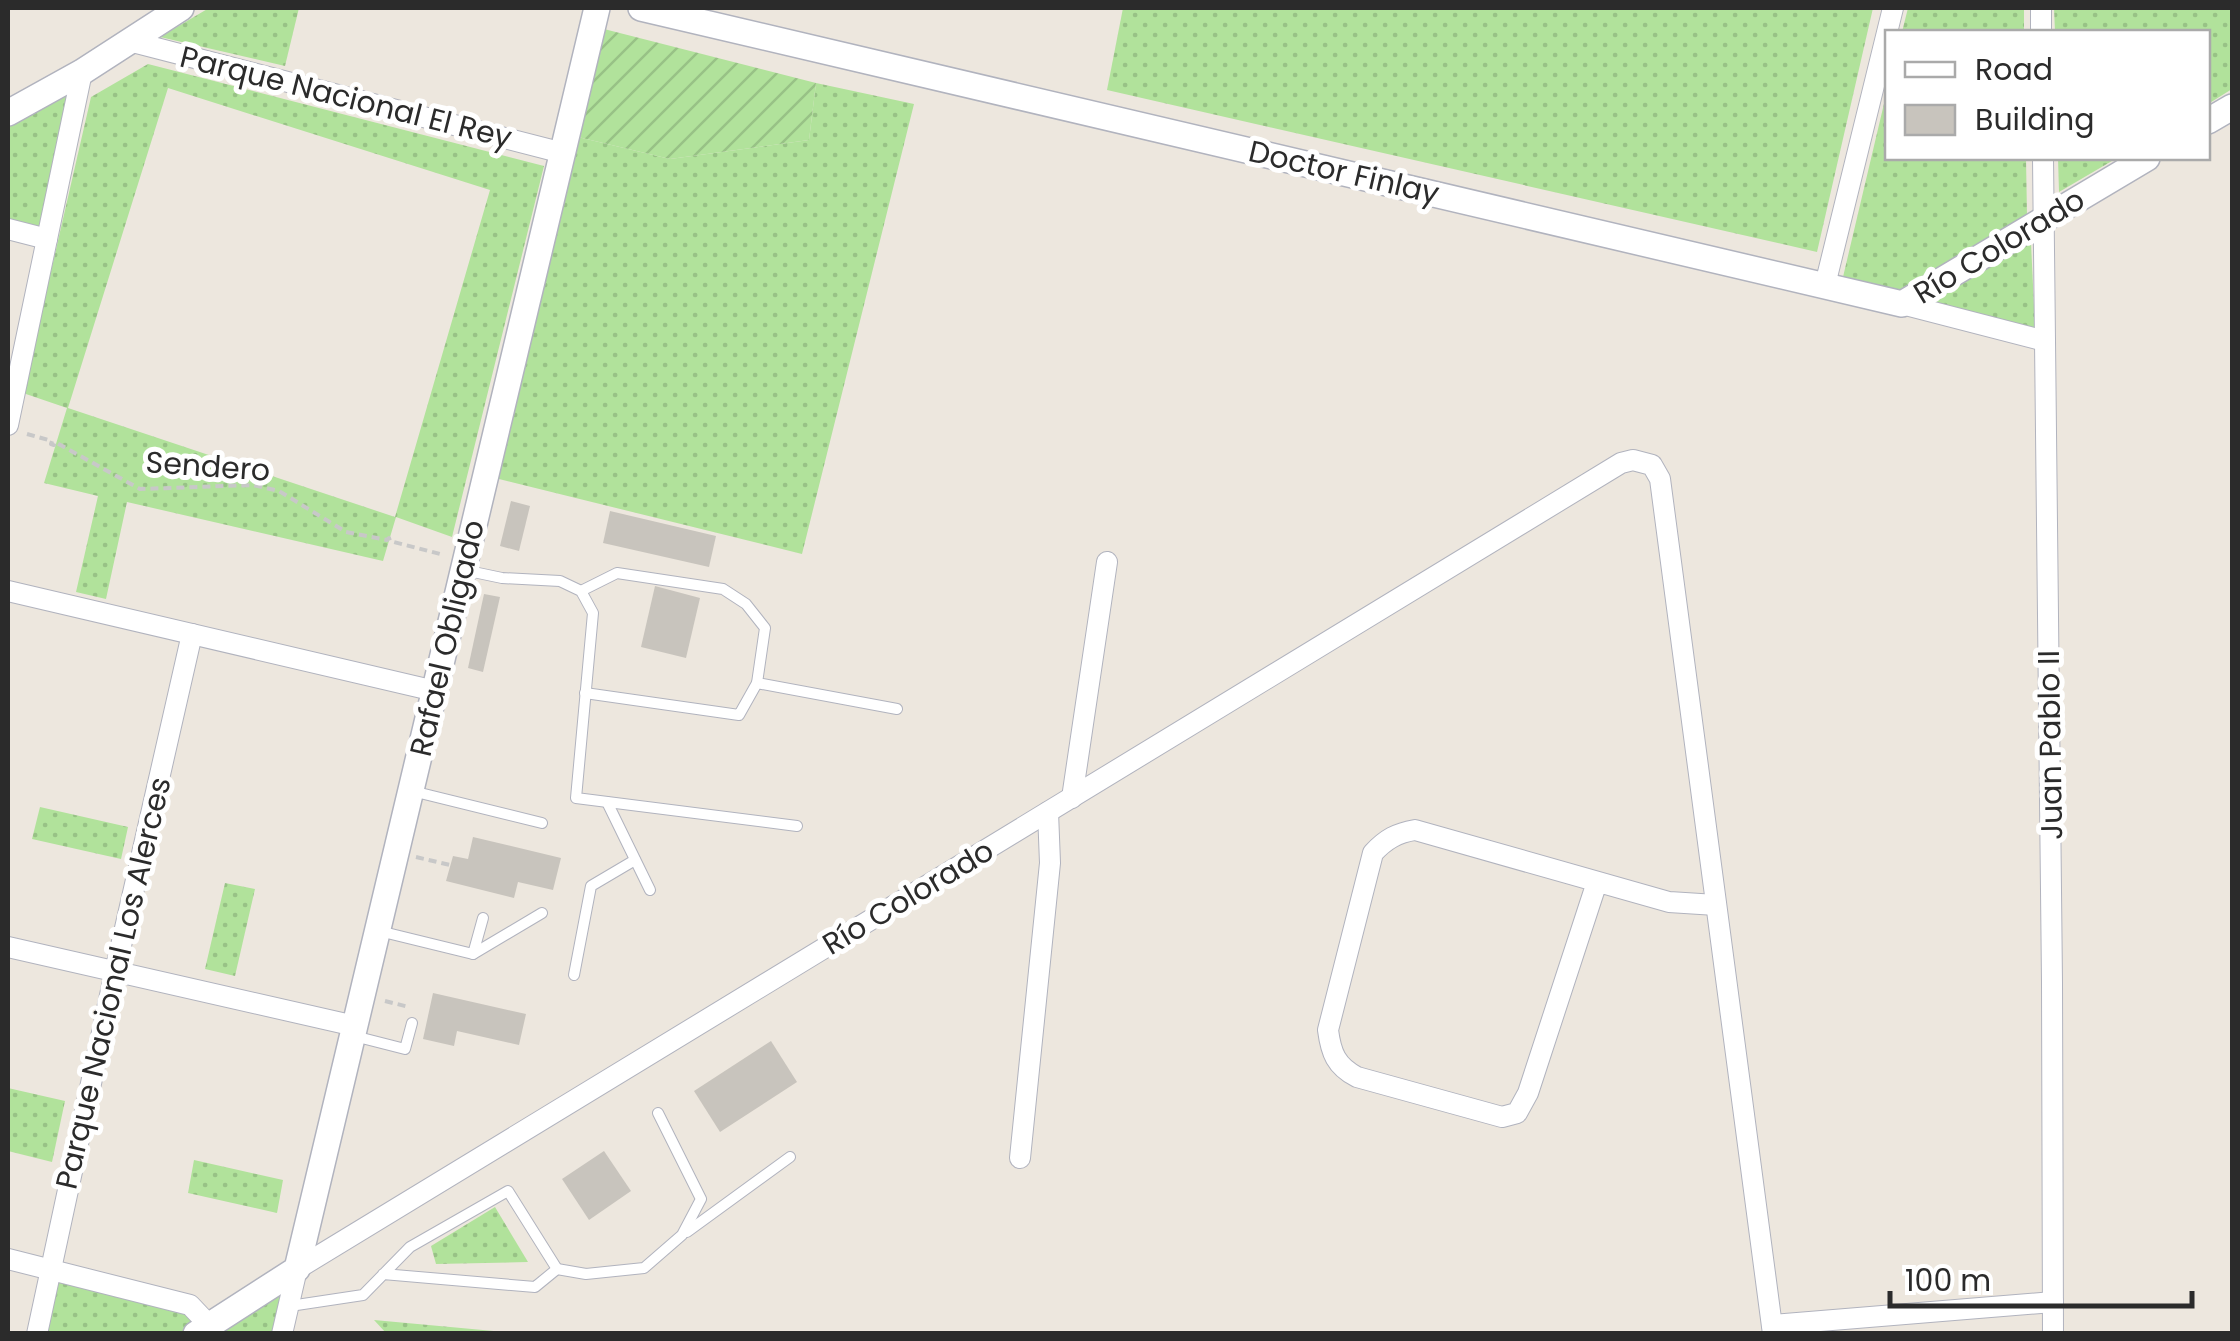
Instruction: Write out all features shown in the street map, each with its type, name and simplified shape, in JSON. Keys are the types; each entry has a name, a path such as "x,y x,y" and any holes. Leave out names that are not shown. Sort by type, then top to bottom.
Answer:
{"street":[{"path":"8,113 82,72 181,8"},
{"name":"Rafael Obligado","path":"297,1269 597,8"},
{"name":"Doctor Finlay","path":"641,8 1825,285 2045,341"},
{"path":"1825,285 1885,41"},
{"name":"Parque Nacional El Rey","path":"128,42 563,152"},
{"path":"15,429 47,239 82,72"},
{"path":"2210,121 2232,107"},
{"name":"Juan Pablo II","path":"2043,160 2053,1334"},
{"name":"Río Colorado","path":"1902,304 2144,160"},
{"path":"8,230 47,239"},
{"name":"Río Colorado","path":"202,1330 1620,463 1633,460 1646,462 1660,479 1716,904"},
{"path":"1072,798 1107,562"},
{"path":"8,591 435,691"},
{"name":"Parque Nacional Los Alerces","path":"37,1334 192,634"},
{"path":"1020,1158 1050,864 1048,812"},
{"path":"1597,882 1528,1093 1517,1113 1502,1117 1358,1077 1344,1070 1330,1052 1328,1030 1374,854 1384,842 1400,833 1415,830 1669,902 1716,904 1773,1329 2053,1302"},
{"path":"8,946 354,1031"},
{"path":"8,1259 190,1305 202,1330"},
{"path":"282,1334 297,1269"}],"lane":[{"path":"464,565 502,578 560,580 581,592 593,613 576,798 797,826"},
{"path":"581,592 617,574 723,589 746,604 765,628 757,683 740,716 586,694"},
{"path":"757,683 897,710"},
{"path":"411,791 542,823"},
{"path":"607,802 650,890"},
{"path":"574,975 591,886 636,860"},
{"path":"378,931 472,954 542,913"},
{"path":"472,954 483,918"},
{"path":"354,1031 405,1050 412,1023"},
{"path":"658,1114 701,1199 682,1235"},
{"path":"288,1306 363,1295 410,1247 508,1192 557,1269 586,1274 644,1268 682,1235 790,1158"},
{"path":"384,1274 535,1287 557,1269"}],"path":[{"name":"Sendero","path":"15,429 52,440 51,444 56,442 140,488 253,485 279,491 346,532 389,538 464,565"},
{"path":"396,852 450,865"},
{"path":"362,996 412,1008"}],"green space":[{"path":"209,8 299,8 285,66 160,37"},
{"path":"1123,8 1873,8 1817,252 1107,90"},
{"path":"1908,8 2024,8 2024,30 1902,30"},
{"path":"2054,8 2232,8 2232,89 2210,103 2210,30 2055,30"},
{"path":"604,29 816,83 809,140 670,159 578,137"},
{"path":"148,64 544,166 452,537 396,517 383,561 127,502 106,599 76,592 98,496 44,483 67,408 23,393 91,97","holes":["168,88 490,190 395,517 68,408"]},
{"path":"816,83 914,104 802,554 495,478 578,137 670,159 809,140"},
{"path":"71,89 43,233 8,224 8,124"},
{"path":"1885,99 1885,160 2026,160 2027,215 1899,290 1843,277"},
{"path":"2058,160 2114,160 2059,192"},
{"path":"2031,243 2035,328 1929,301"},
{"path":"40,807 128,827 121,859 32,839"},
{"path":"225,883 255,889 235,976 205,969"},
{"path":"8,1088 65,1101 52,1162 8,1151"},
{"path":"194,1160 283,1180 277,1213 188,1193"},
{"path":"495,1207 528,1262 436,1264 431,1246"},
{"path":"55,1278 188,1310 197,1323 181,1333 44,1334"},
{"path":"286,1288 276,1333 213,1334"},
{"path":"374,1320 515,1333 386,1333"}],"building":[{"path":"511,501 530,506 519,551 500,546"},
{"path":"610,511 716,536 709,567 603,543"},
{"path":"655,586 700,598 686,658 641,647"},
{"path":"484,594 500,597 483,672 468,668"},
{"path":"473,837 561,858 553,890 518,882 514,898 446,881 453,856 468,859"},
{"path":"433,993 526,1014 519,1045 457,1031 454,1046 423,1039"},
{"path":"771,1041 797,1082 720,1132 694,1091"},
{"path":"604,1151 631,1191 589,1220 562,1179"}]}
